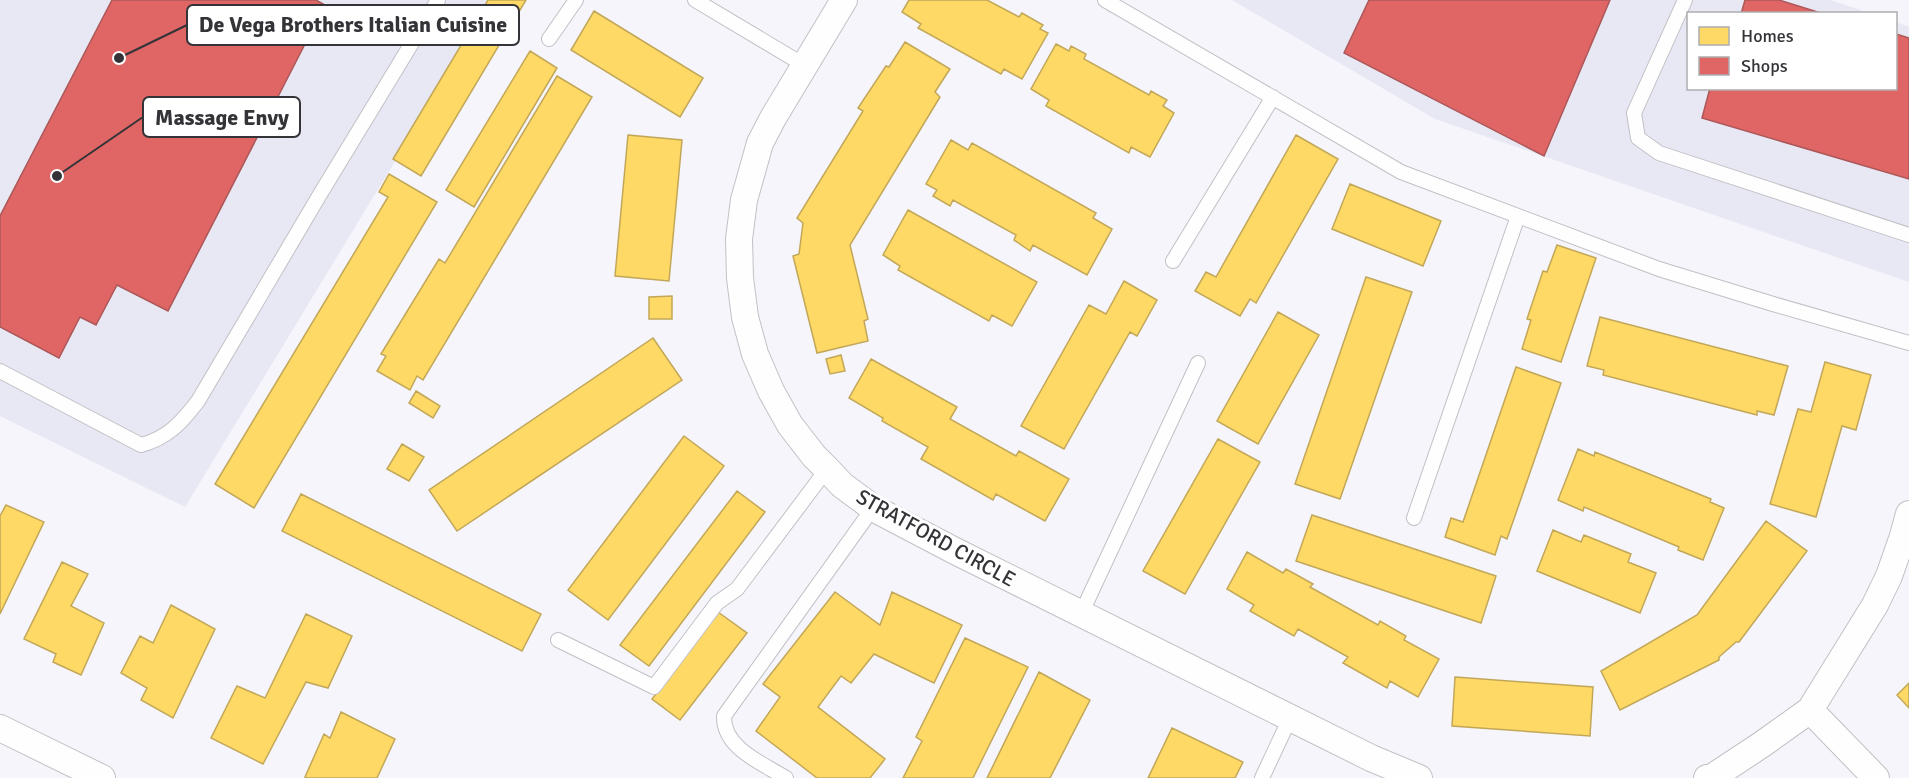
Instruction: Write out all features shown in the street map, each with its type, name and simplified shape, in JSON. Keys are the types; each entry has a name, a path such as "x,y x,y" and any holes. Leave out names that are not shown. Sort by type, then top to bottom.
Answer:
{"street":[{"name":"STRATFORD CIRCLE","path":"844,0 760,143 744,200 739,239 740,278 745,317 771,391 790,425 827,470 873,508 1290,718 1371,758 1419,778"},
{"path":"1712,777 1810,710 1875,606 1907,530"},
{"path":"1810,710 1875,778"},
{"path":"0,728 102,778"}],"lane":[{"path":"0,371 141,445 155,441 171,432 185,419 198,401 438,0"},
{"path":"549,39 576,0"},
{"path":"694,0 804,66"},
{"path":"1105,0 1401,172 1659,269 1909,343"},
{"path":"1685,0 1634,113 1638,138 1659,153 1909,234"},
{"path":"1173,261 1273,97"},
{"path":"1414,518 1518,216"},
{"path":"1081,614 1198,363"},
{"path":"558,640 654,687 717,603 737,589 827,470"},
{"path":"786,778 731,741 724,728 724,716 873,508"},
{"path":"1262,778 1290,718"}],"shaded area":[{"path":"0,0 493,0 185,507 0,416"},
{"path":"1232,0 1830,0 1867,12 1687,12 1687,90 1897,90 1897,22 1909,27 1909,282 1435,119"}],"building: Homes":[{"path":"488,0 526,0 421,176 393,159"},
{"path":"909,0 987,0 1019,17 1022,13 1043,25 1040,29 1048,33 1022,79 1004,69 1001,74 918,28 921,24 902,12"},
{"path":"594,11 703,78 680,117 571,50"},
{"path":"905,42 950,69 935,92 940,97 850,245 868,319 864,321 868,341 817,353 793,256 799,254 803,223 797,218 863,111 858,108"},
{"path":"1056,44 1069,51 1071,46 1086,54 1084,59 1149,95 1151,91 1167,100 1163,106 1174,113 1150,157 1131,147 1129,153 1046,106 1049,100 1031,89"},
{"path":"530,51 557,68 474,207 446,190"},
{"path":"557,76 592,97 423,380 417,376 410,390 377,371 386,356 381,354 439,259 445,263"},
{"path":"628,135 682,140 669,281 615,276"},
{"path":"1296,135 1338,159 1256,303 1250,299 1240,316 1195,291 1206,272 1216,277"},
{"path":"951,140 968,150 972,143 1096,213 1093,218 1112,229 1087,275 1033,245 1030,251 1014,240 1016,235 953,200 950,206 933,196 937,190 926,184"},
{"path":"389,174 437,202 254,508 215,484 388,197 379,192"},
{"path":"1350,184 1441,221 1423,266 1332,229"},
{"path":"908,210 1037,282 1012,326 992,315 989,321 898,270 900,266 883,255"},
{"path":"1557,245 1596,258 1561,362 1522,349 1531,320 1527,319 1543,271 1547,272"},
{"path":"1366,277 1412,292 1340,499 1295,484"},
{"path":"1124,281 1157,300 1137,336 1130,332 1064,449 1021,426 1089,305 1106,314"},
{"path":"672,296 672,319 649,319 649,297"},
{"path":"1278,312 1319,335 1258,444 1217,421"},
{"path":"1600,317 1788,366 1774,415 1757,411 1757,415 1603,375 1604,370 1587,366"},
{"path":"653,338 682,380 457,531 429,490"},
{"path":"841,355 845,371 830,374 826,359"},
{"path":"871,359 957,407 950,419 1016,456 1019,451 1069,479 1045,521 996,494 993,500 921,459 928,447 882,421 883,418 849,398"},
{"path":"1825,362 1871,375 1856,430 1842,426 1816,517 1770,504 1798,409 1811,412"},
{"path":"1516,367 1561,383 1507,539 1501,536 1495,555 1445,537 1451,518 1463,522"},
{"path":"416,391 440,406 433,418 409,403"},
{"path":"684,436 724,466 608,620 568,590"},
{"path":"1218,439 1260,462 1185,594 1143,571"},
{"path":"402,444 424,457 409,481 387,469"},
{"path":"1578,449 1594,456 1595,452 1711,499 1710,502 1724,508 1703,560 1678,550 1679,547 1584,507 1583,511 1558,500"},
{"path":"737,491 765,512 649,666 620,645"},
{"path":"301,494 541,614 522,651 282,531"},
{"path":"6,505 44,522 0,614 0,516"},
{"path":"1312,515 1496,576 1481,623 1296,561"},
{"path":"1766,521 1807,551 1739,642 1719,657 1719,660 1620,710 1601,671 1697,615"},
{"path":"1553,530 1581,542 1584,535 1631,554 1628,562 1656,573 1640,613 1537,571"},
{"path":"1247,552 1283,573 1286,569 1313,584 1310,587 1378,625 1380,621 1406,636 1404,640 1439,659 1418,697 1390,681 1387,688 1343,663 1348,657 1298,629 1294,636 1250,611 1254,605 1227,589"},
{"path":"62,562 88,574 71,606 104,623 81,675 53,662 56,654 24,639"},
{"path":"835,592 880,625 892,592 962,625 934,683 874,654 851,683 841,676 818,707 885,759 870,778 817,778 756,731 780,697 763,684"},
{"path":"171,605 215,629 173,718 141,700 147,688 121,673 140,636 153,643"},
{"path":"718,612 747,633 680,720 652,699"},
{"path":"306,614 352,636 328,688 306,682 263,764 211,738 237,686 265,698"},
{"path":"965,638 1028,667 973,778 903,778 922,741 916,737"},
{"path":"1039,672 1090,700 1050,778 987,778"},
{"path":"1455,677 1593,687 1590,736 1452,726"},
{"path":"1909,683 1909,708 1897,695"},
{"path":"341,712 395,739 377,778 305,777 324,734 330,738"},
{"path":"1172,728 1243,762 1235,778 1148,778"}],"building: Shops":[{"path":"112,0 316,0 325,5 168,311 117,285 96,325 80,317 59,358 0,327 0,216"},
{"path":"1369,0 1610,0 1544,156 1344,53"},
{"path":"1745,0 1779,0 1818,12 1742,12"},
{"path":"1897,34 1909,38 1909,179 1702,118 1709,90 1897,90"}],"place":[{"name":"De Vega Brothers Italian Cuisine","path":"119,58"},
{"name":"Massage Envy","path":"57,176"}]}
